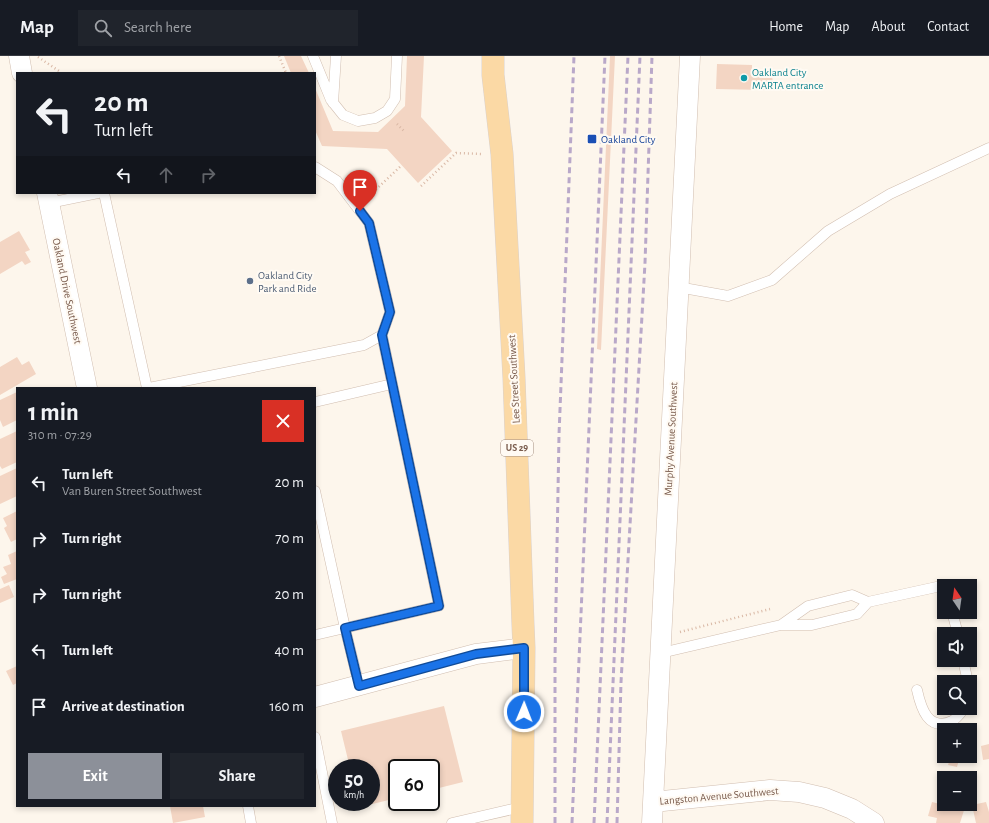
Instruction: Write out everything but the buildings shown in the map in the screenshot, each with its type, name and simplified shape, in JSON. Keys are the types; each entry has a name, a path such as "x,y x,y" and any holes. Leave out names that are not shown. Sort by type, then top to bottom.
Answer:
{"main road":[{"name":"Lee Street Southwest","path":"493,56 493,75 502,154 514,378 524,648 522,815"}],"street":[{"path":"19,56 22,72"},
{"name":"Murphy Avenue Southwest","path":"652,823 690,56"},
{"name":"Oakland Drive Southwest","path":"48,198 87,387"},
{"path":"316,697 476,654 524,648"},
{"name":"Langston Avenue Southwest","path":"653,802 770,790 799,792 825,798 852,809 874,823"}],"lane":[{"path":"313,56 333,103 343,115 358,121 375,118 387,111 396,99 397,56"},
{"path":"333,103 336,56"},
{"path":"678,287 728,296 772,280 828,231 890,194 989,148"},
{"path":"316,168 337,181 369,223 390,312 382,335 439,606 316,635"},
{"path":"48,198 88,194"},
{"path":"104,194 148,387"},
{"path":"153,387 364,345 382,335"},
{"path":"316,402 392,384"},
{"path":"316,496 359,686"},
{"path":"661,653 781,625 812,625 857,614 868,602 937,587"},
{"path":"781,625 808,606 852,595 868,602"},
{"path":"917,690 921,707 930,719 939,724 953,721 959,715"},
{"path":"316,743 332,823"},
{"path":"248,807 251,823"},
{"path":"452,823 522,815"}],"path":[{"path":"37,56 59,71"},
{"path":"279,56 286,72"},
{"path":"397,124 405,132"},
{"path":"421,186 456,153 502,154"},
{"path":"370,195 402,165"},
{"path":"677,633 770,609"}],"railway":[{"path":"555,823 555,659 559,435 574,56"},
{"path":"572,823 605,56"},
{"path":"594,823 628,56"},
{"path":"607,823 640,56"},
{"path":"617,823 621,682 645,263 652,56"}],"place":[{"name":"Oakland City MARTA entrance","path":"744,78"},
{"name":"Oakland City","path":"592,139"},
{"name":"Oakland City Park and Ride","path":"250,281"}],"route":[{"path":"360,211 369,223 390,312 382,335 439,606 345,628 359,686 476,654 524,648 524,712"}]}
